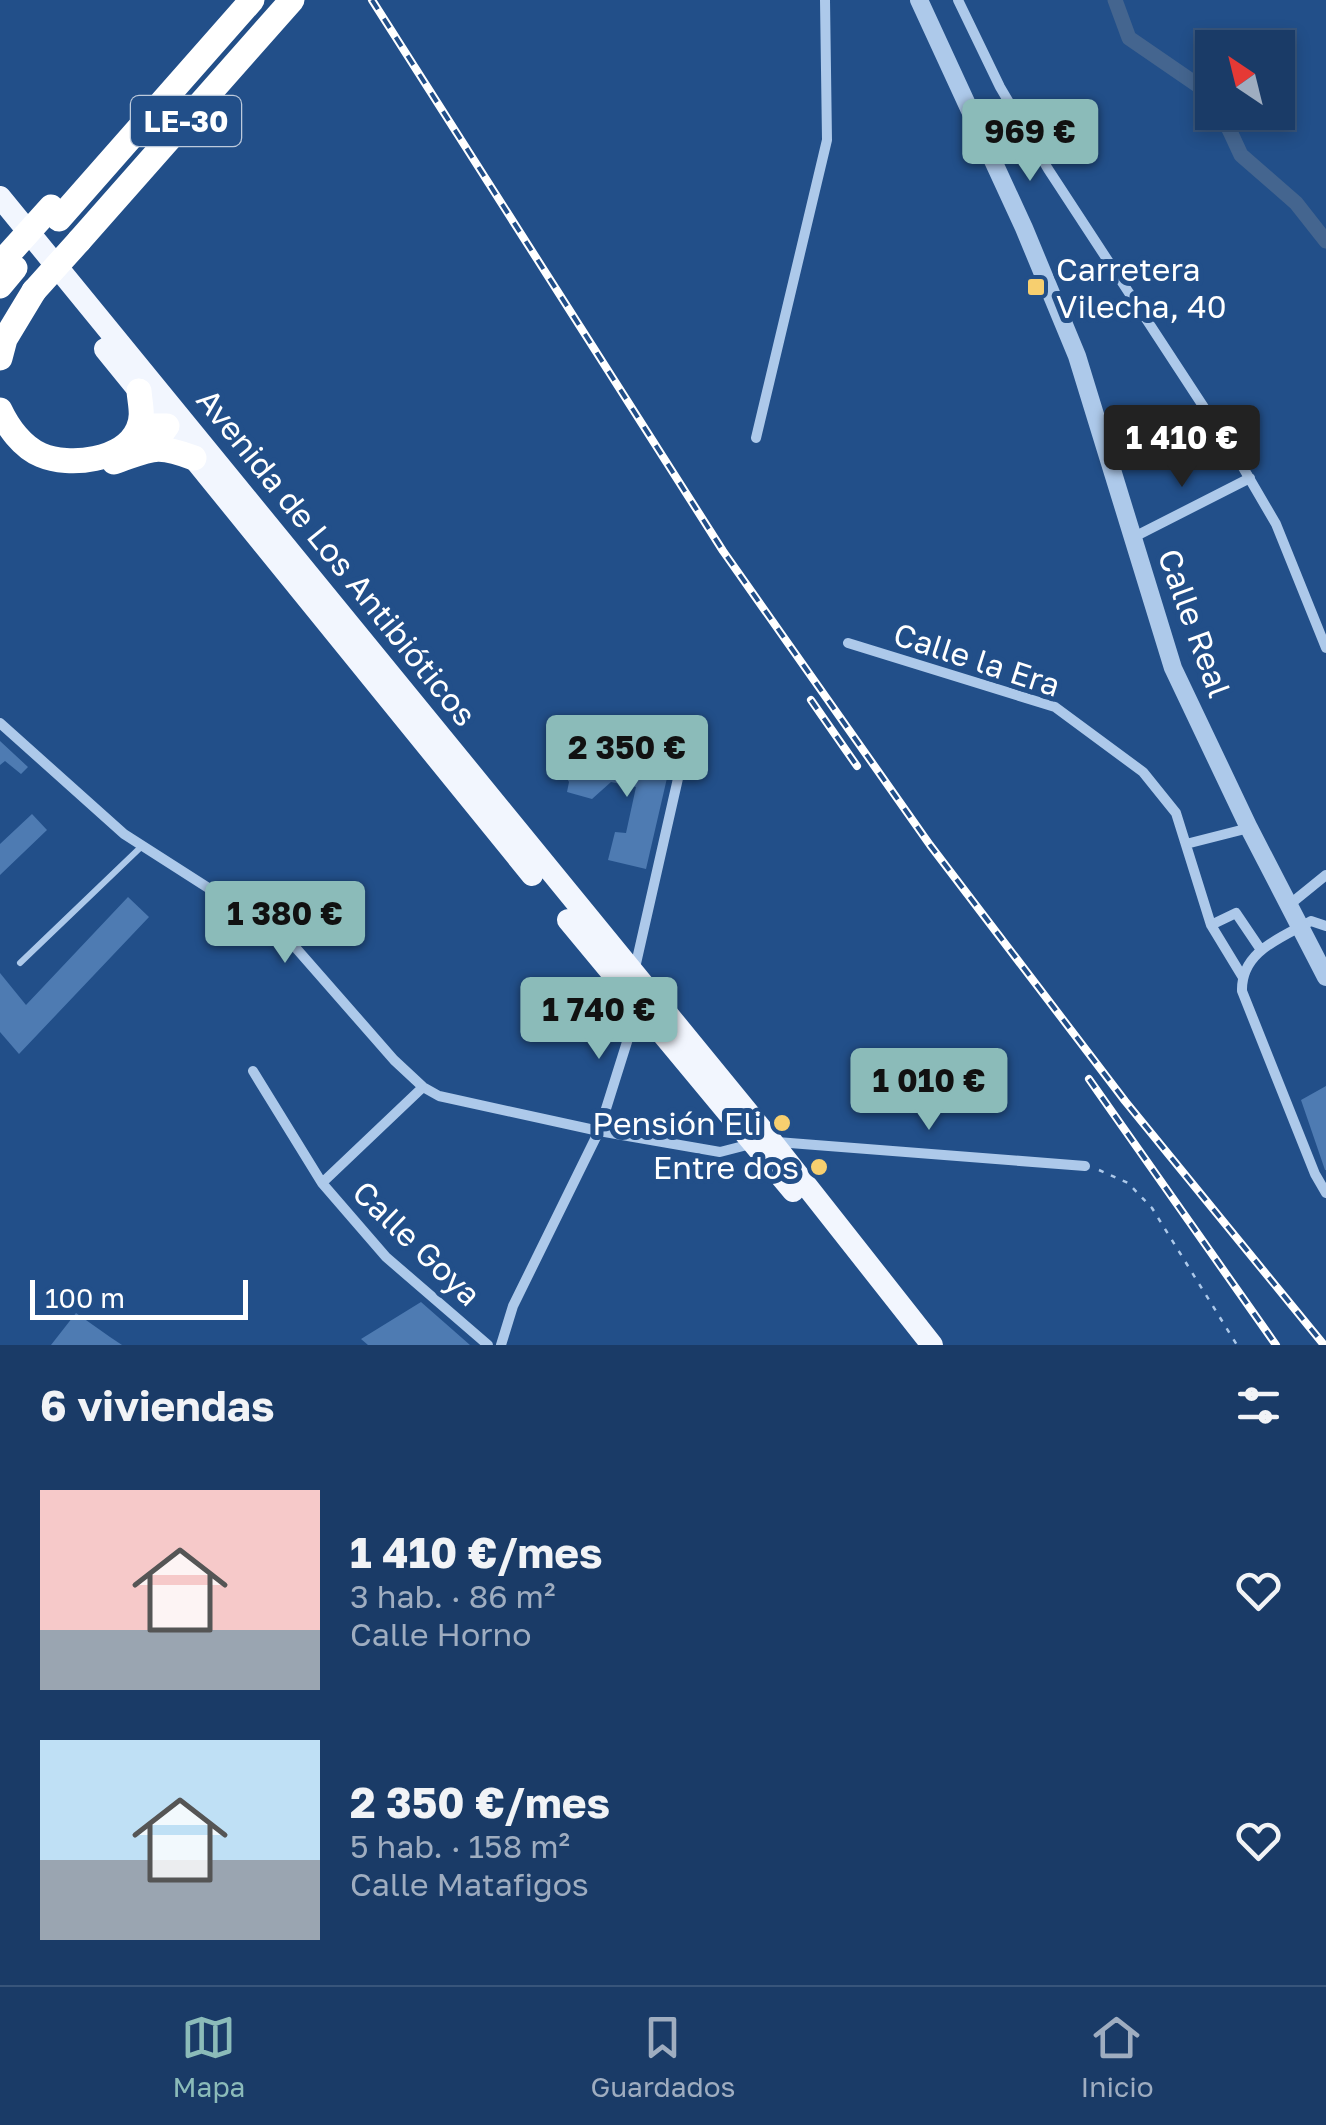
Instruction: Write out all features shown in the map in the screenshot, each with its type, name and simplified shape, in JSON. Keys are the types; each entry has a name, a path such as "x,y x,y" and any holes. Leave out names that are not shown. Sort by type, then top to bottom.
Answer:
{"highway":[{"name":"LE-30","path":"5,268 55,213 78,196 252,0"},
{"name":"LE-30","path":"0,330 292,0"},
{"path":"0,358 5,339 34,291"},
{"path":"138,391 144,440"},
{"path":"0,410 18,439 40,455 72,462 144,440 194,458"},
{"path":"0,447 60,470 88,470 144,440 150,426 168,426"}],"main road":[{"name":"Avenida de Los Antibióticos","path":"0,196 629,961 751,1116 761,1143"},
{"name":"Avenida de Los Antibióticos","path":"0,220 642,1011 761,1143 928,1340"},
{"path":"44,250 68,292 160,406 168,426 189,442 295,568 324,592"},
{"path":"382,688 409,710 474,790 490,794 490,812 500,835"},
{"path":"629,961 642,1011 654,1012 700,1067 726,1086"}],"street":[{"path":"756,438 827,140 825,0"},
{"name":"Calle Real","path":"919,0 1077,356 1173,668 1326,978"},
{"path":"958,0 1000,87 1048,169 1250,478 1276,524 1326,648"},
{"path":"1132,538 1250,478"},
{"name":"Calle la Era","path":"848,643 1055,707 1143,772 1176,812 1211,925 1242,976 1242,991 1326,1193"},
{"path":"0,723 109,822 288,939 394,1060 424,1087 459,1102 720,1152 761,1143 1085,1166"},
{"path":"629,961 689,730"},
{"path":"1186,844 1249,828"},
{"path":"1289,905 1326,874"},
{"path":"1211,925 1236,914 1261,950"},
{"path":"1242,976 1250,959 1310,920 1326,926"},
{"path":"500,1345 513,1306 599,1131 632,1026 642,1011"},
{"name":"Calle Goya","path":"253,1070 322,1184 386,1258 488,1345"},
{"path":"322,1184 424,1087"}],"lane":[{"path":"20,963 142,846"}],"path":[{"path":"1085,1166 1116,1175 1139,1192 1199,1280 1237,1345"}],"building":[{"path":"0,741 28,767 21,774 5,761 0,765"},
{"path":"604,748 611,761 612,750 670,765 646,869 608,860 615,832 626,833 636,787 611,782 592,799 567,792 569,782 565,775 591,759 601,763"},
{"path":"32,814 47,830 0,875 0,844"},
{"path":"128,897 149,917 19,1054 0,1032 0,973 26,1005"},
{"path":"1326,1086 1326,1170 1325,1170 1301,1100"},
{"path":"421,1302 470,1345 368,1345 361,1339"},
{"path":"76,1313 110,1337 122,1345 51,1345"}],"waterway":[{"path":"1115,0 1129,38 1195,83"},
{"path":"1229,130 1241,155 1296,203 1326,241"}],"railway":[{"path":"372,0 723,551 930,845 1125,1101 1324,1345"},
{"path":"811,700 857,766"},
{"path":"1089,1079 1276,1345"}],"place":[{"name":"Carretera Vilecha, 40","path":"1036,287"},
{"name":"Pensión Eli","path":"782,1123"},
{"name":"Entre dos","path":"819,1167"}]}
